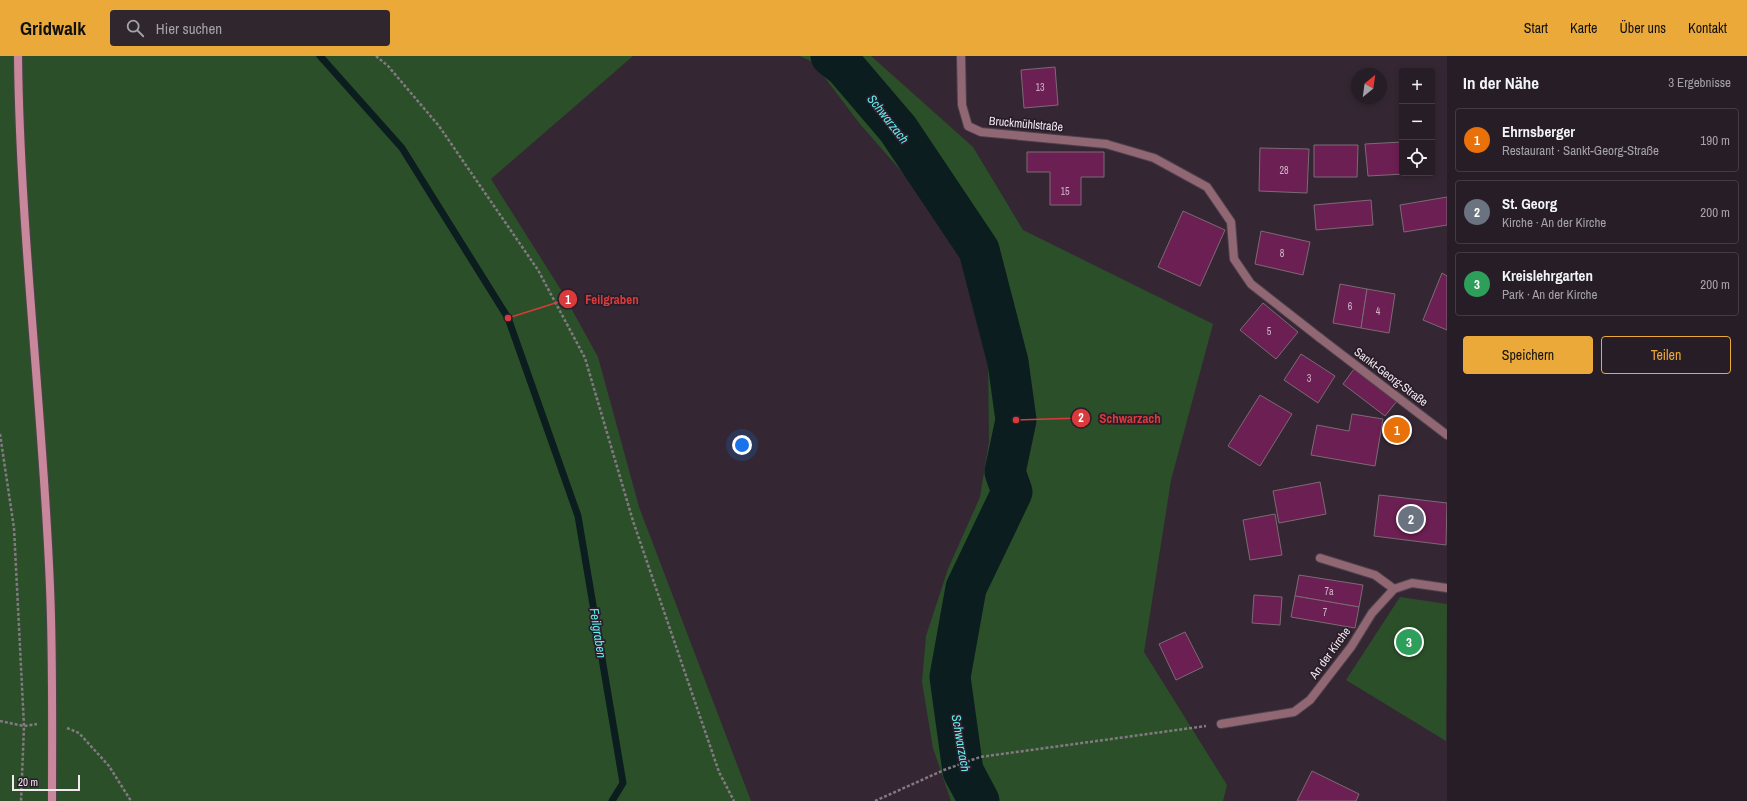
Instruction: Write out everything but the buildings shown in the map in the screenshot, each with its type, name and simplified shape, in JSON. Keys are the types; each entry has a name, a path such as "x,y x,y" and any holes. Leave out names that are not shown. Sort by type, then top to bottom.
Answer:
{"main road":[{"path":"18,56 18,94 26,246 50,588 52,801"}],"street":[{"name":"Bruckmühlstraße","path":"961,56 962,105 968,126 981,132 1106,144 1154,158 1207,187 1231,222 1234,259 1250,284 1320,338"},
{"name":"Sankt-Georg-Straße","path":"1320,338 1447,435"},
{"path":"1320,558 1375,576 1394,589 1412,583 1447,588"},
{"name":"An der Kirche","path":"1221,724 1294,712 1310,700 1351,647 1372,613 1394,589"}],"path":[{"path":"376,56 388,66 439,126 538,270 585,358 636,529 717,764 734,801"},
{"path":"0,434 14,528 24,726 21,801"},
{"path":"0,721 24,726"},
{"path":"52,722 79,732 109,766 131,801"},
{"path":"875,801 944,770 980,757 1221,724"}],"green space":[{"path":"0,56 633,56 491,179 561,290 598,357 639,507 751,801 0,801"},
{"path":"800,56 871,56 973,147 1023,230 1213,324 1171,480 1144,652 1227,785 1223,801 951,801 933,748 922,682 926,636 948,569 980,497 989,442 988,355 977,287 943,219 860,124 813,62"},
{"path":"1400,597 1447,604 1446,741 1346,680"}],"waterway":[{"name":"Feilgraben","path":"320,56 402,148 508,318 578,516 623,783 612,801"},
{"name":"Schwarzach","path":"831,56 845,67 898,129 979,250 1008,362 1016,420 1005,472 1012,492 966,588 950,677 963,771 979,801"}],"place":[{"name":"Feilgraben","path":"508,318"},
{"name":"Schwarzach","path":"1016,420"},
{"name":"Ehrnsberger","path":"1397,430"},
{"name":"St. Georg","path":"1411,519"},
{"name":"Kreislehrgarten","path":"1409,642"}]}
